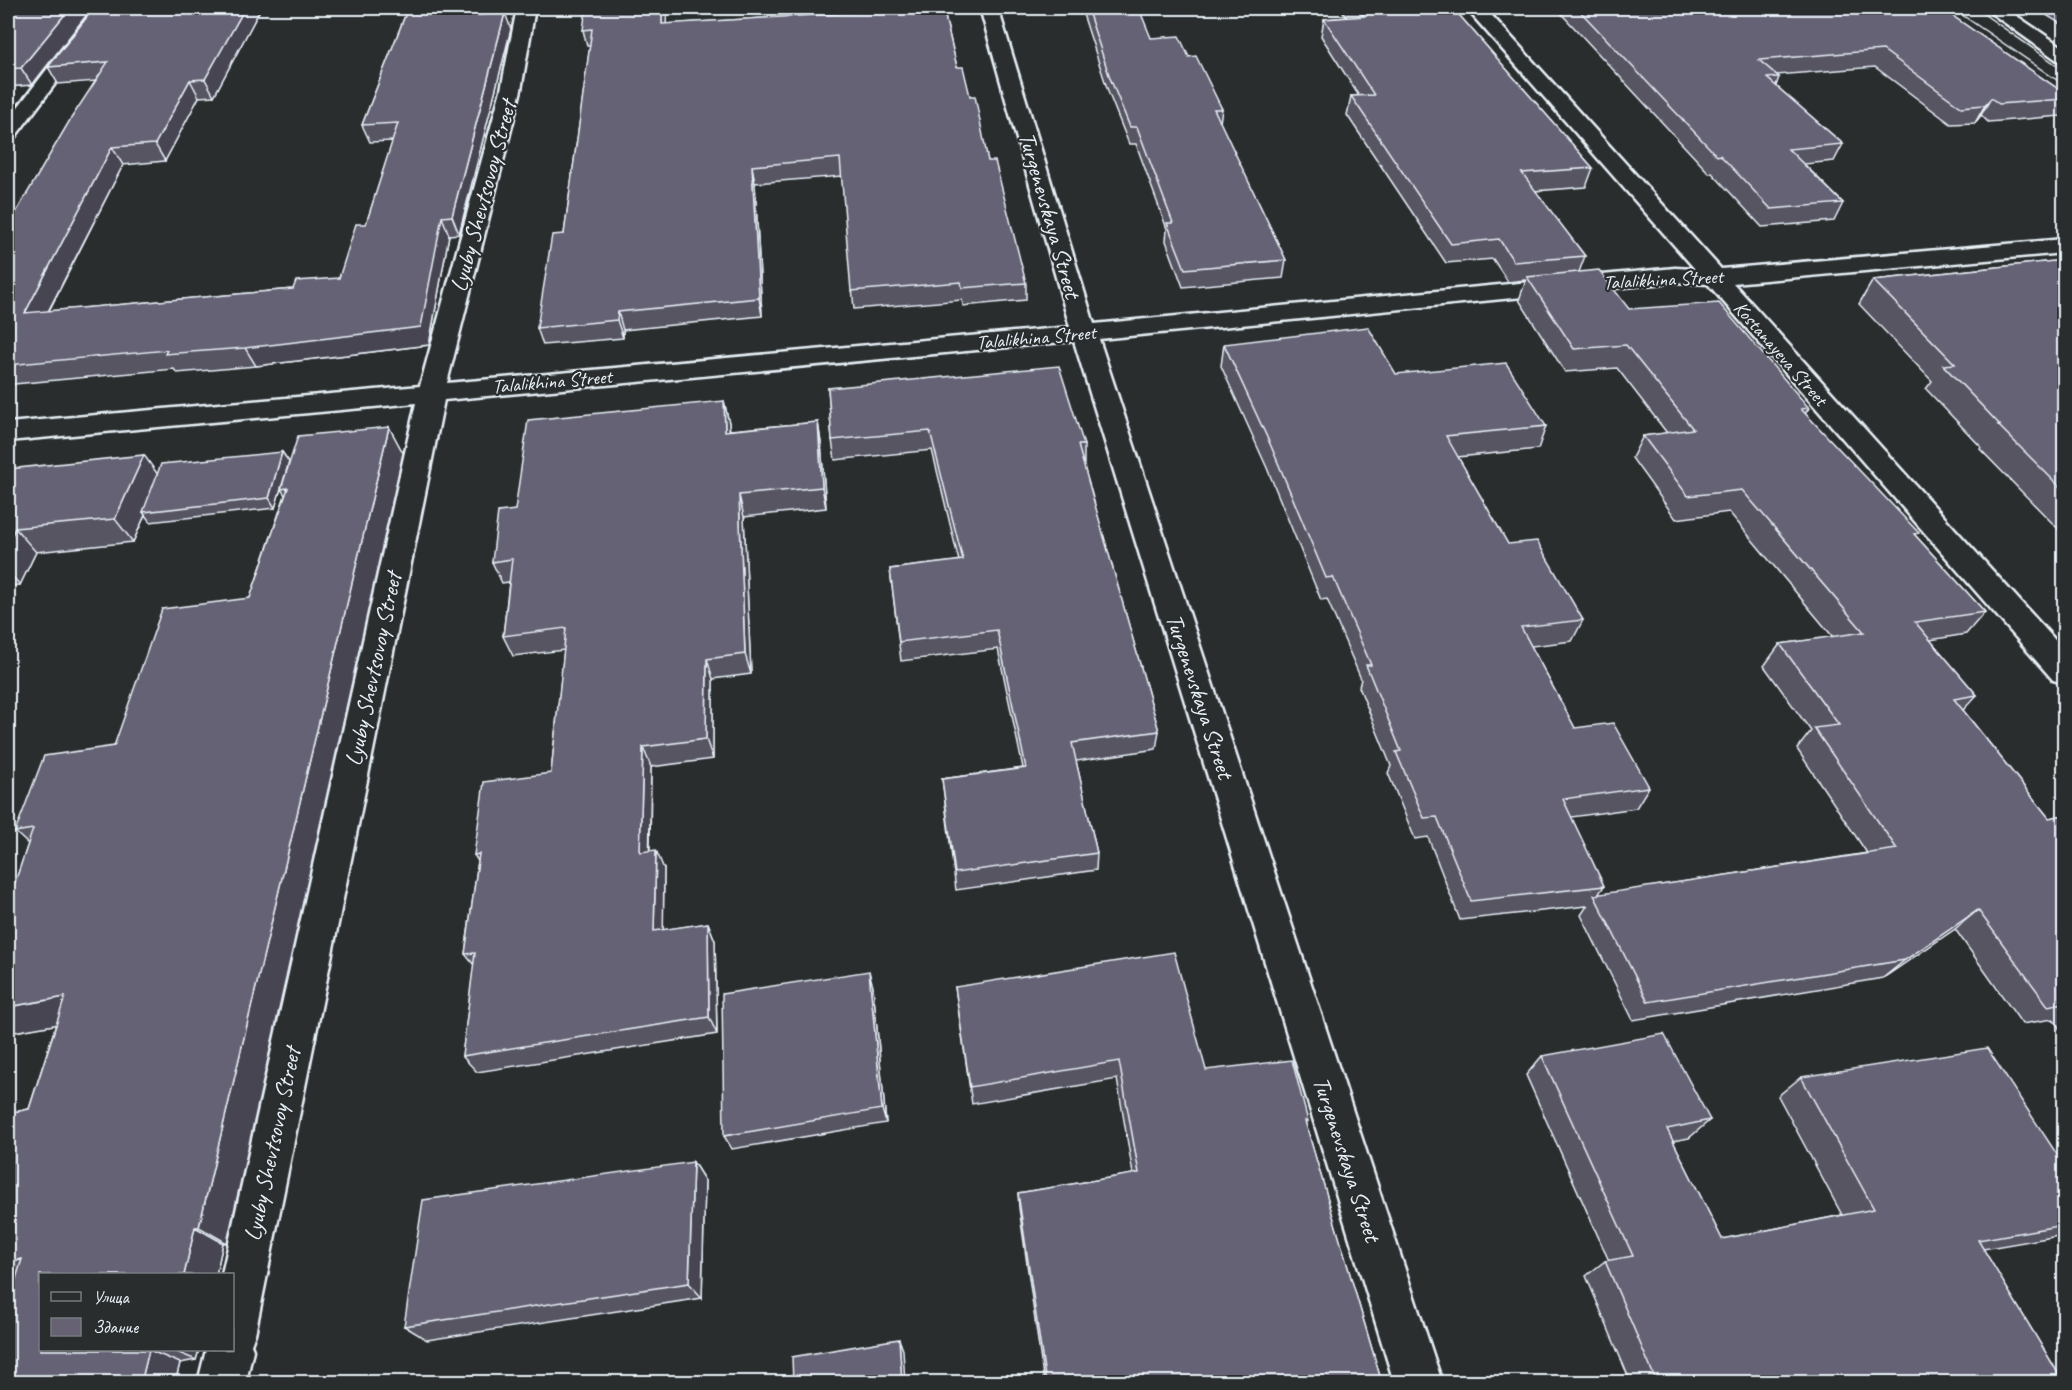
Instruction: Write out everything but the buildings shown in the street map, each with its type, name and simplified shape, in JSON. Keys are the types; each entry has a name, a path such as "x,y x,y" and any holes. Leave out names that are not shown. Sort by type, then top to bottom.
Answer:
{"street":[{"path":"8,133 103,8"},
{"name":"Lyuby Shevtsovoy Street","path":"234,1325 432,392 511,90 526,8"},
{"name":"Turgenevskaya Street","path":"989,8 1084,332 1418,1383"},
{"name":"Kostanayeva Street","path":"1475,8 2064,671"},
{"path":"1993,8 2064,56"},
{"name":"Talalikhina Street","path":"8,432 1676,275 1716,277 2064,246"},
{"path":"222,1383 229,1351"}],"tram line":[{"path":"1952,8 2064,85"},
{"path":"1975,8 2064,70"}]}
